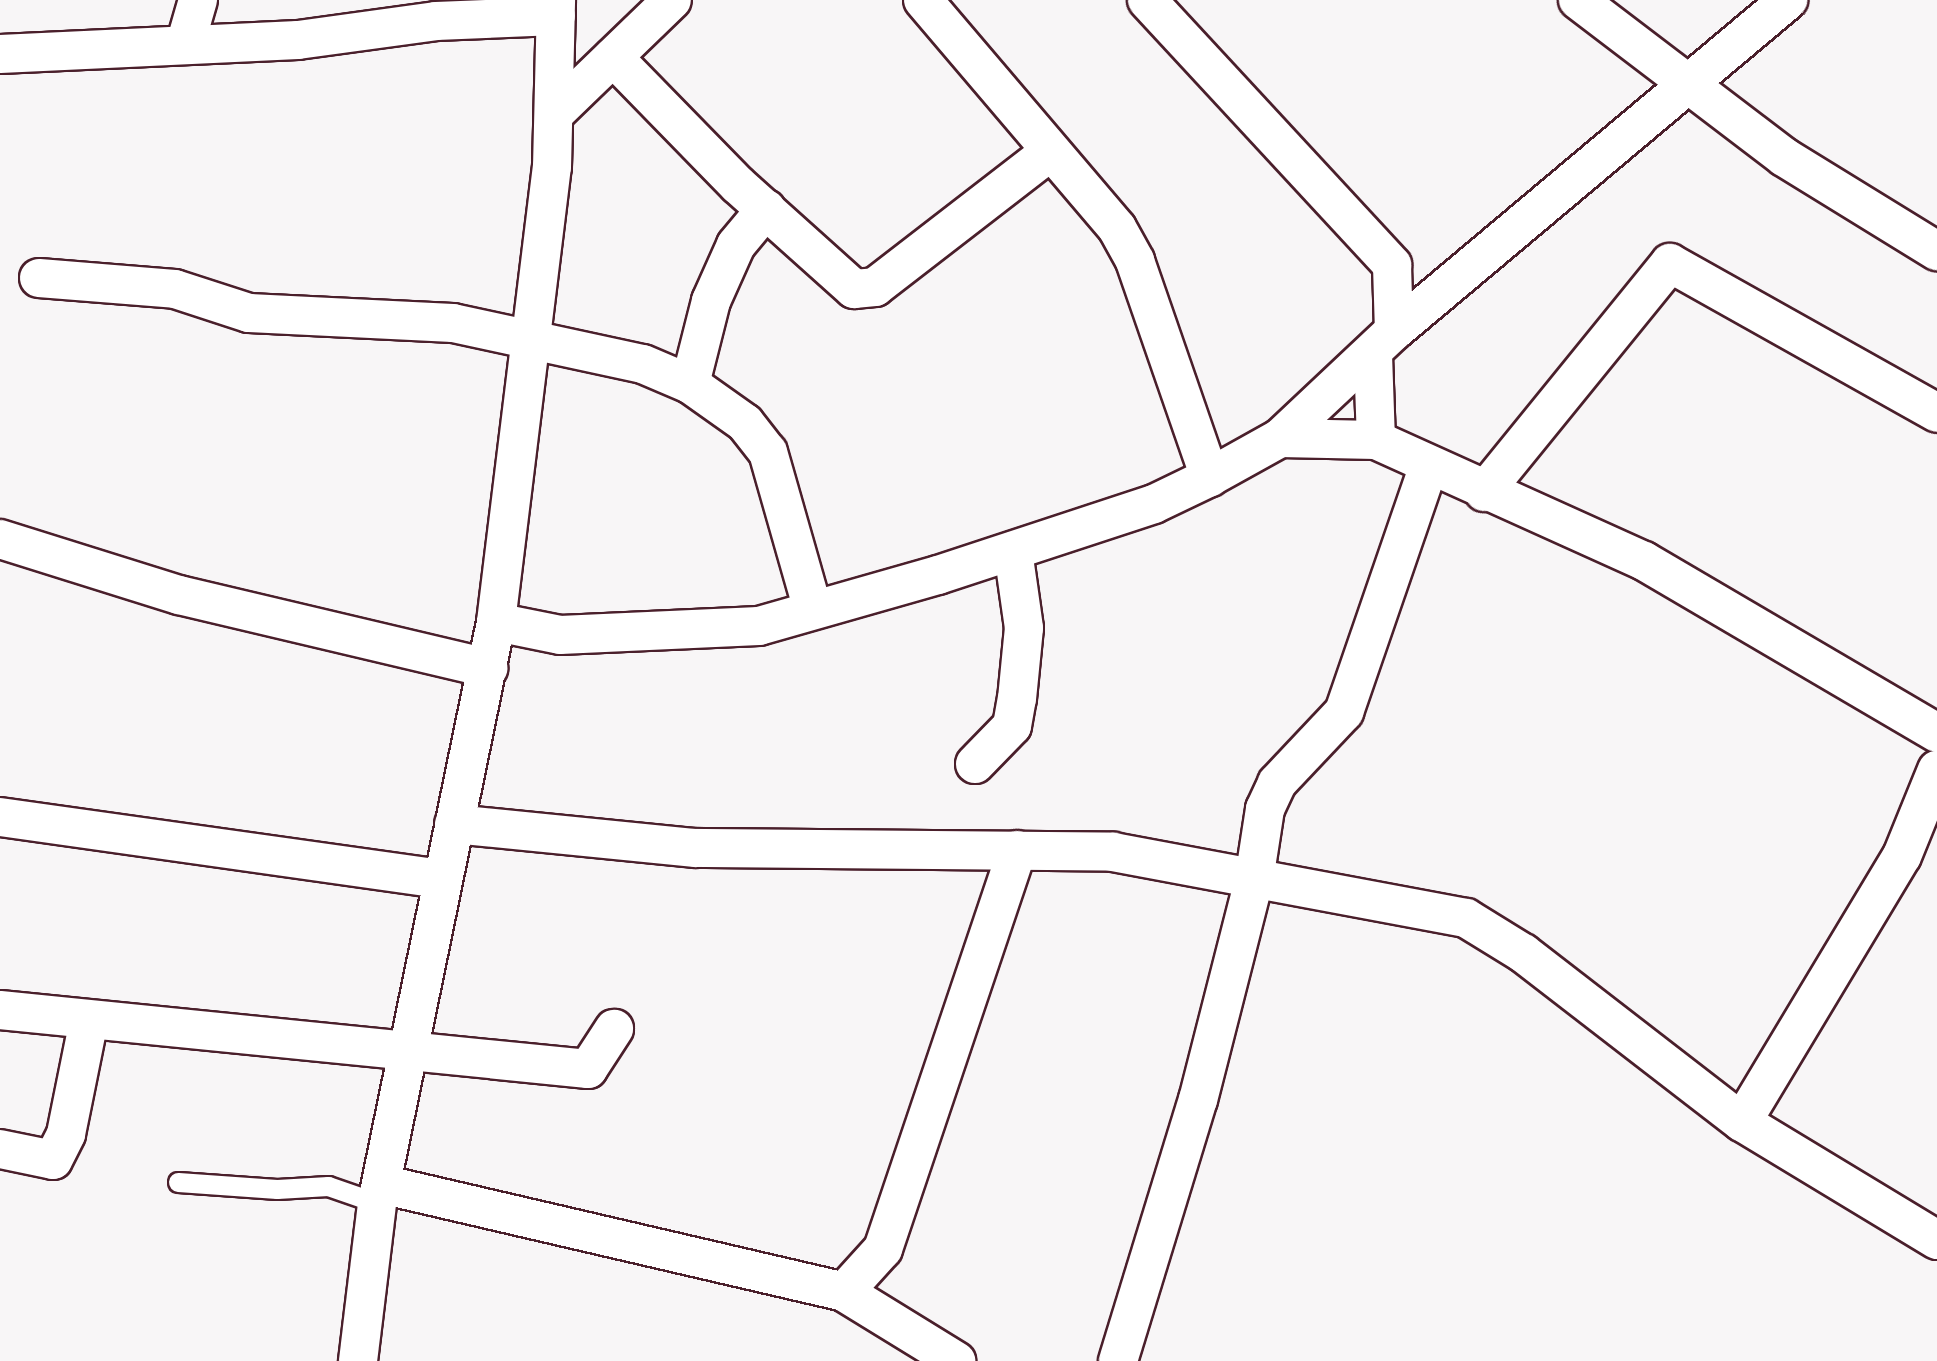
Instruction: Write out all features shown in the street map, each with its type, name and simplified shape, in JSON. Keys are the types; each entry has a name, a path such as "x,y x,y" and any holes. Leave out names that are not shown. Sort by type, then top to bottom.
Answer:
{"street":[{"path":"185,45 198,0"},
{"path":"556,112 672,0"},
{"path":"923,0 1117,228 1135,261 1210,477"},
{"path":"1147,0 1392,265 1376,440"},
{"path":"1578,0 1784,157 1935,243"},
{"path":"496,622 560,635 759,626 1013,551 1154,504 1280,439 1384,343 1788,0"},
{"path":"0,54 185,45 556,8 556,112 496,622 379,1194 358,1361"},
{"path":"613,57 766,209 855,289 875,287 1051,151"},
{"path":"690,384 711,301 736,245 766,209"},
{"path":"1484,492 1670,262 1937,414"},
{"path":"39,278 174,289 249,313 453,323 529,337 643,364 690,384 744,423 768,452 813,610"},
{"path":"1280,439 1376,440 1484,492 1701,589 1937,733"},
{"path":"1118,1361 1198,1100 1254,880 1265,809 1277,783 1344,712 1429,465"},
{"path":"0,539 178,595 488,668"},
{"path":"975,764 1012,726 1017,699 1024,628 1013,551"},
{"path":"1742,1122 1902,856 1937,769"},
{"path":"0,817 442,879"},
{"path":"454,824 696,848 1113,852 1254,880 1388,899 1465,918 1523,953 1742,1122 1937,1240"},
{"path":"844,1292 883,1249 1017,850"},
{"path":"0,1010 407,1047 511,1066 588,1069 614,1029"},
{"path":"0,1149 53,1160 66,1134 89,1020"},
{"path":"379,1194 844,1292 956,1361"}],"lane":[{"path":"178,1182 277,1189 328,1186 379,1194"}]}
